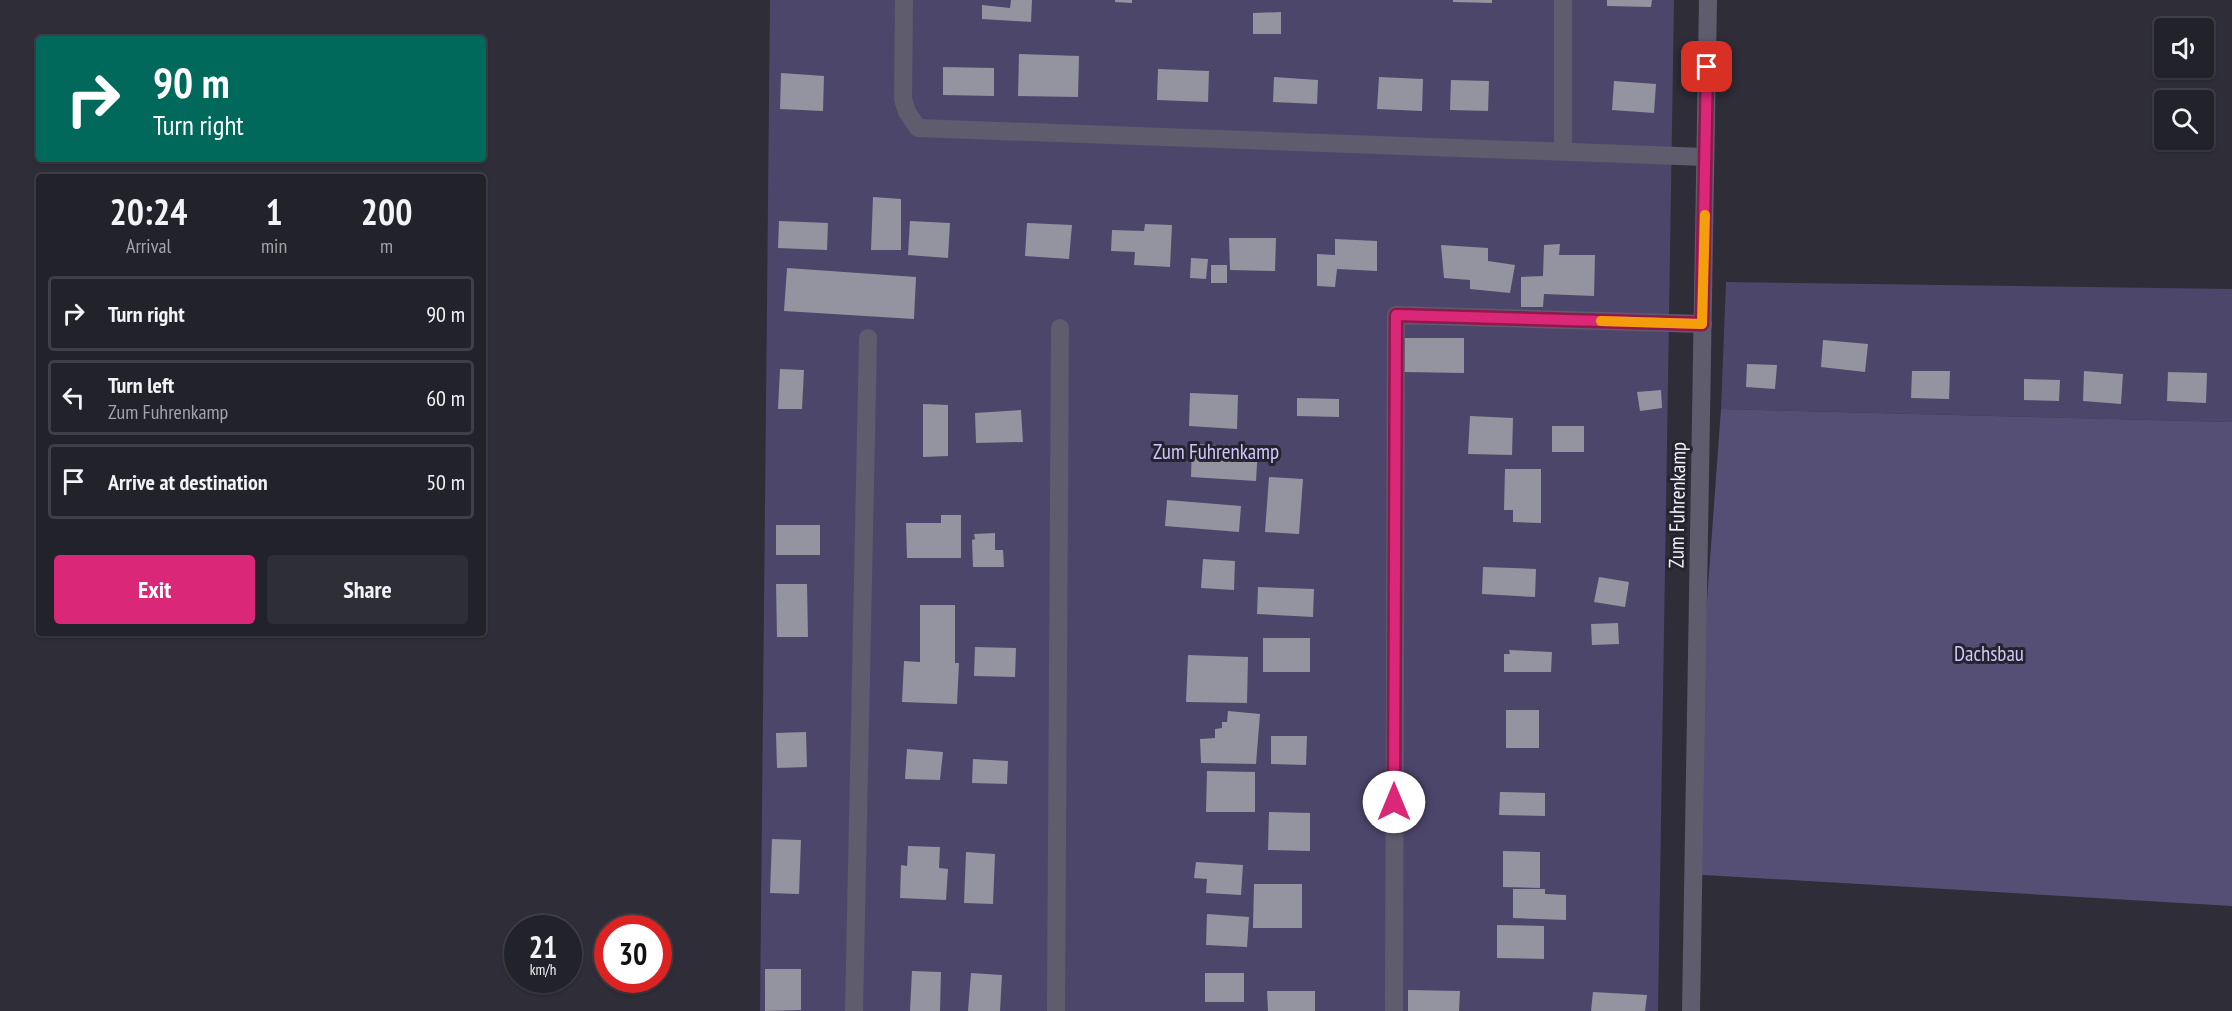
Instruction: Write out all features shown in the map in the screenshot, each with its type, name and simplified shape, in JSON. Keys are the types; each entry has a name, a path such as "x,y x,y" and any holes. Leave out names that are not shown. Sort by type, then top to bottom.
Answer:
{"street":[{"path":"904,0 903,99 907,112 918,128 1705,157"},
{"path":"1563,0 1563,151"},
{"name":"Zum Fuhrenkamp","path":"1691,1011 1708,0"},
{"path":"1394,1011 1396,315 1702,324"},
{"path":"1056,1011 1060,328"},
{"path":"854,1011 868,338"}],"green space":[{"name":"Zum Fuhrenkamp","path":"770,0 1674,0 1658,1011 760,1011"},
{"path":"1726,282 2232,289 2232,422 1721,409"},
{"name":"Dachsbau","path":"1721,409 2232,422 2232,906 1687,874"}],"building":[{"path":"1011,0 1032,0 1031,22 982,19 982,5 1010,8"},
{"path":"1115,0 1132,0 1132,3 1115,2"},
{"path":"1453,0 1492,0 1492,3 1453,2"},
{"path":"1607,0 1652,0 1651,7 1607,6"},
{"path":"1281,12 1281,34 1253,34 1253,13"},
{"path":"1019,54 1079,56 1078,97 1018,96"},
{"path":"943,67 994,68 994,96 943,95"},
{"path":"1158,69 1209,71 1208,102 1157,100"},
{"path":"781,73 824,76 823,111 780,109"},
{"path":"1274,77 1318,80 1317,104 1273,102"},
{"path":"1379,77 1423,79 1422,111 1377,109"},
{"path":"1451,80 1489,81 1488,111 1450,110"},
{"path":"1614,81 1656,84 1654,113 1612,110"},
{"path":"873,197 901,199 901,250 871,250"},
{"path":"779,221 828,223 827,250 778,248"},
{"path":"910,221 950,223 948,258 908,255"},
{"path":"1027,223 1072,225 1069,259 1025,256"},
{"path":"1145,224 1172,225 1170,267 1134,265 1135,252 1111,251 1112,230 1144,231"},
{"path":"1229,238 1276,238 1275,271 1230,270"},
{"path":"1335,239 1377,241 1377,271 1337,269 1335,287 1317,286 1317,254 1335,255"},
{"path":"1560,244 1559,255 1595,255 1594,296 1544,294 1543,307 1521,307 1521,277 1543,276 1544,245"},
{"path":"1441,245 1488,248 1488,261 1515,265 1510,293 1470,289 1470,280 1444,278"},
{"path":"1191,258 1208,259 1206,279 1190,278"},
{"path":"1211,265 1227,265 1227,283 1211,283"},
{"path":"787,268 916,277 914,319 784,311"},
{"path":"1404,338 1464,338 1464,373 1404,372"},
{"path":"1823,340 1868,344 1865,372 1821,367"},
{"path":"1747,364 1777,365 1775,389 1746,387"},
{"path":"780,369 804,370 802,409 778,409"},
{"path":"1912,371 1950,371 1949,399 1911,398"},
{"path":"2084,371 2123,374 2121,404 2083,401"},
{"path":"2168,372 2207,373 2206,403 2167,401"},
{"path":"2024,379 2060,380 2059,401 2024,400"},
{"path":"1661,390 1662,408 1640,411 1637,392"},
{"path":"1190,393 1238,395 1237,429 1189,426"},
{"path":"1297,398 1339,399 1339,417 1297,416"},
{"path":"923,404 948,405 948,456 923,457"},
{"path":"1021,410 1023,442 976,443 975,413"},
{"path":"1470,416 1513,418 1512,455 1468,454"},
{"path":"1552,426 1584,426 1584,452 1552,452"},
{"path":"1192,444 1258,447 1256,481 1191,477"},
{"path":"1505,469 1541,469 1541,523 1513,522 1513,510 1504,510"},
{"path":"1269,477 1303,479 1299,534 1265,532"},
{"path":"1167,500 1241,506 1239,532 1165,526"},
{"path":"941,515 961,515 961,558 907,558 906,523 941,523"},
{"path":"776,525 820,525 820,555 776,555"},
{"path":"995,533 995,550 1003,550 1004,567 973,567 972,540 975,539 974,534"},
{"path":"1203,559 1235,561 1234,590 1201,588"},
{"path":"1483,567 1536,569 1535,597 1482,594"},
{"path":"1599,577 1629,582 1625,607 1594,602"},
{"path":"776,584 807,584 808,637 777,637"},
{"path":"1258,587 1314,589 1313,617 1257,614"},
{"path":"920,605 955,605 955,663 959,663 957,704 902,702 904,661 920,662"},
{"path":"1618,623 1619,644 1592,645 1591,624"},
{"path":"1263,638 1310,638 1310,672 1263,672"},
{"path":"975,647 1016,648 1015,677 974,676"},
{"path":"1509,650 1552,652 1551,672 1504,672 1504,654 1510,654"},
{"path":"1188,655 1248,657 1247,703 1186,702"},
{"path":"1506,710 1539,710 1539,748 1506,748"},
{"path":"1228,711 1260,714 1256,764 1201,763 1200,739 1215,738 1215,729 1222,728 1222,722 1227,722"},
{"path":"806,732 807,767 777,768 776,733"},
{"path":"1271,736 1307,736 1306,765 1271,764"},
{"path":"907,749 943,752 940,780 905,779"},
{"path":"973,759 1008,761 1007,784 972,783"},
{"path":"1207,771 1255,772 1255,812 1206,812"},
{"path":"1500,792 1545,793 1545,816 1499,815"},
{"path":"1269,812 1310,813 1310,851 1268,850"},
{"path":"772,839 801,840 799,894 770,893"},
{"path":"908,846 940,847 939,868 948,869 946,900 900,898 901,865 907,866"},
{"path":"1503,851 1540,852 1540,888 1503,887"},
{"path":"966,852 995,854 993,904 964,903"},
{"path":"1196,862 1243,865 1241,895 1206,893 1207,879 1194,878"},
{"path":"1254,884 1302,884 1302,928 1253,928"},
{"path":"1513,889 1545,889 1545,894 1566,895 1566,920 1513,918"},
{"path":"1207,914 1249,917 1247,947 1206,945"},
{"path":"1497,925 1544,926 1544,959 1497,958"},
{"path":"765,969 801,969 801,1010 765,1011"},
{"path":"912,971 941,972 940,1011 910,1011"},
{"path":"971,973 1002,975 1000,1011 968,1011"},
{"path":"1205,973 1244,973 1244,1002 1205,1002"},
{"path":"1408,990 1460,991 1459,1011 1408,1011"},
{"path":"1267,991 1315,991 1315,1011 1268,1011"},
{"path":"1593,992 1647,995 1645,1011 1591,1011"}],"slow traffic":[{"path":"1601,321 1702,324 1705,215"}],"route":[{"path":"1394,802 1396,315 1702,324 1707,67"}]}
